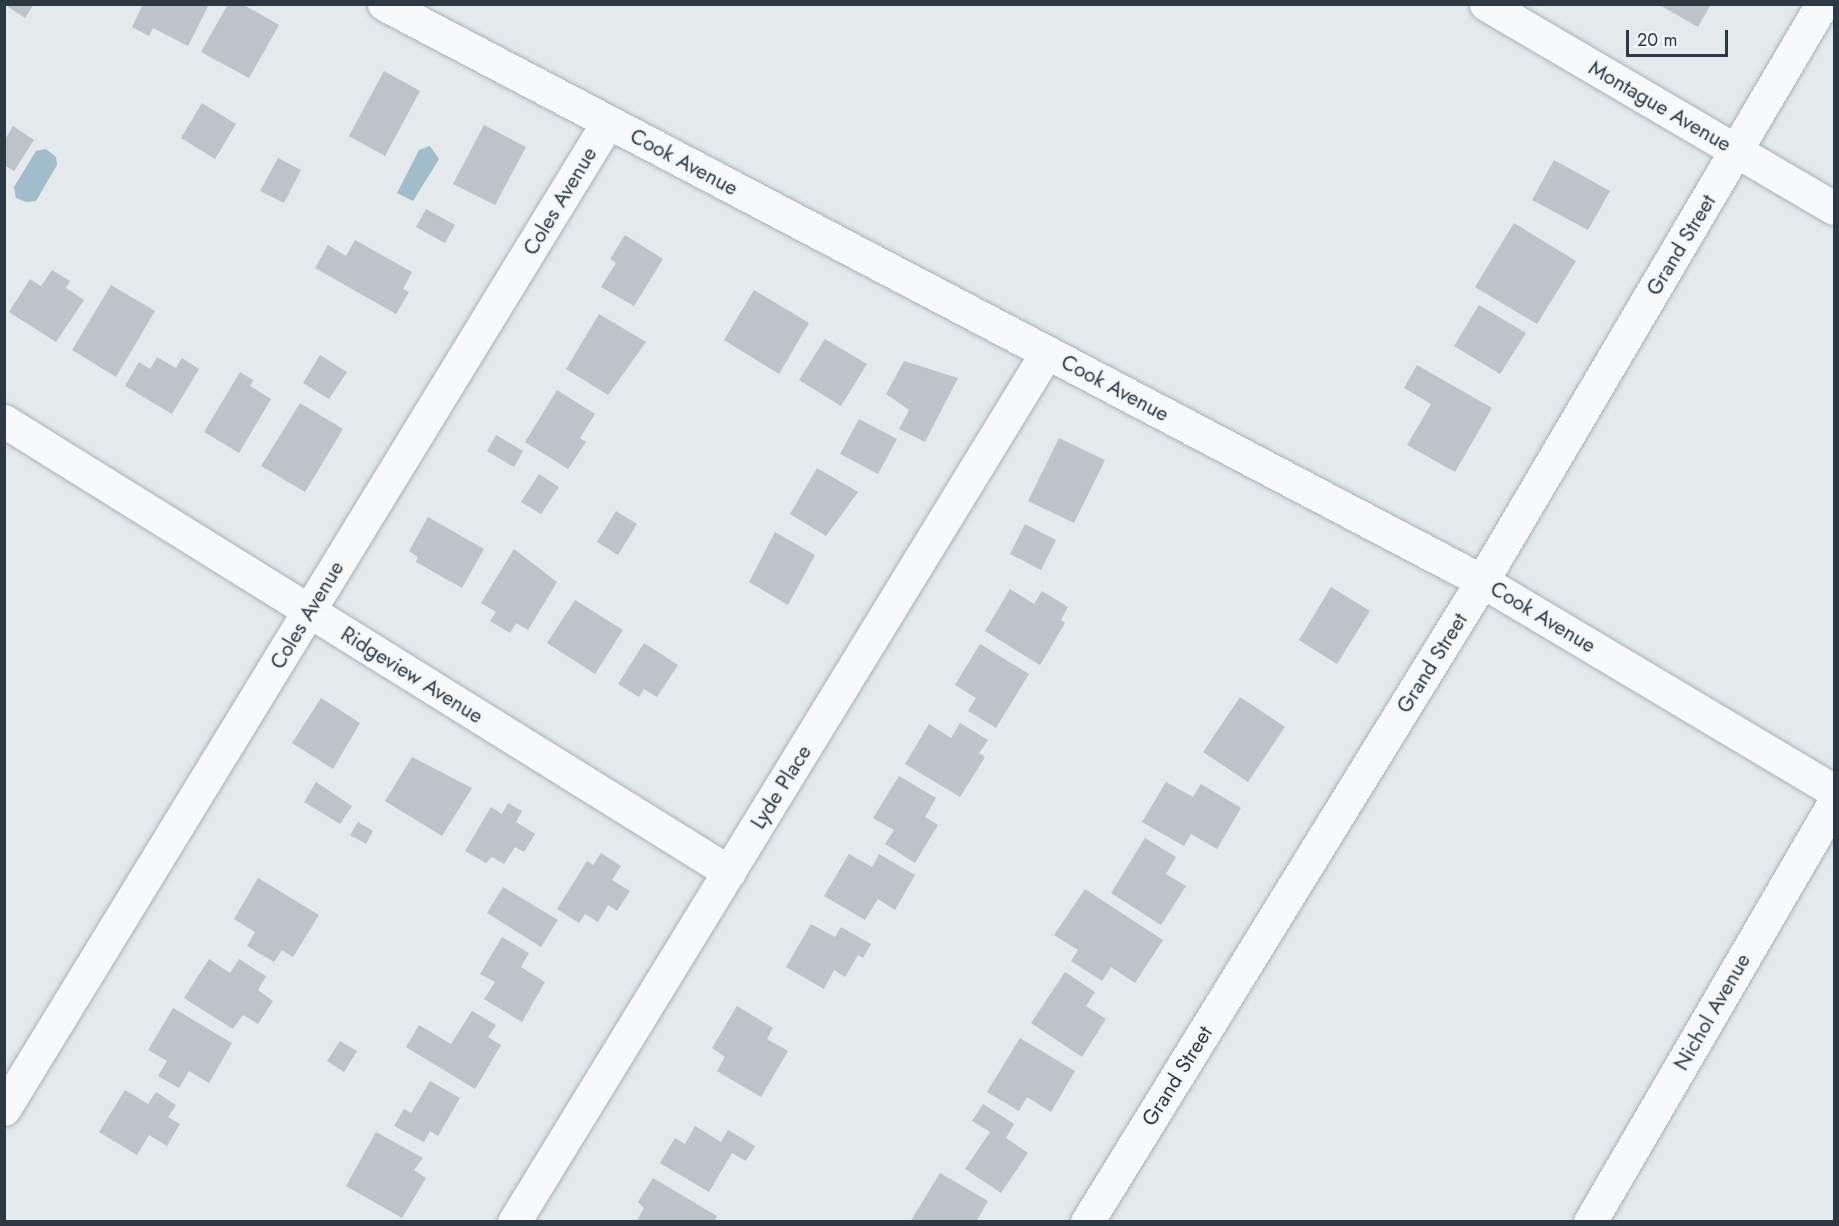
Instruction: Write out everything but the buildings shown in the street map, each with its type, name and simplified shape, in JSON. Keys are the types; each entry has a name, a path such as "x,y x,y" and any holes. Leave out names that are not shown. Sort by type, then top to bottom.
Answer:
{"street":[{"name":"Cook Avenue","path":"384,4 1482,581 1834,791"},
{"name":"Montague Avenue","path":"1486,4 1834,208"},
{"name":"Grand Street","path":"1087,1221 1482,581 1822,4"},
{"name":"Coles Avenue","path":"4,1108 608,122"},
{"name":"Lyde Place","path":"514,1221 1047,352"},
{"name":"Ridgeview Avenue","path":"4,421 729,872"},
{"name":"Nichol Avenue","path":"1590,1221 1834,802"}],"water":[{"path":"430,146 439,159 413,201 397,193 419,150"},
{"path":"46,149 56,157 57,165 36,201 26,202 16,198 14,187 36,151"}]}
